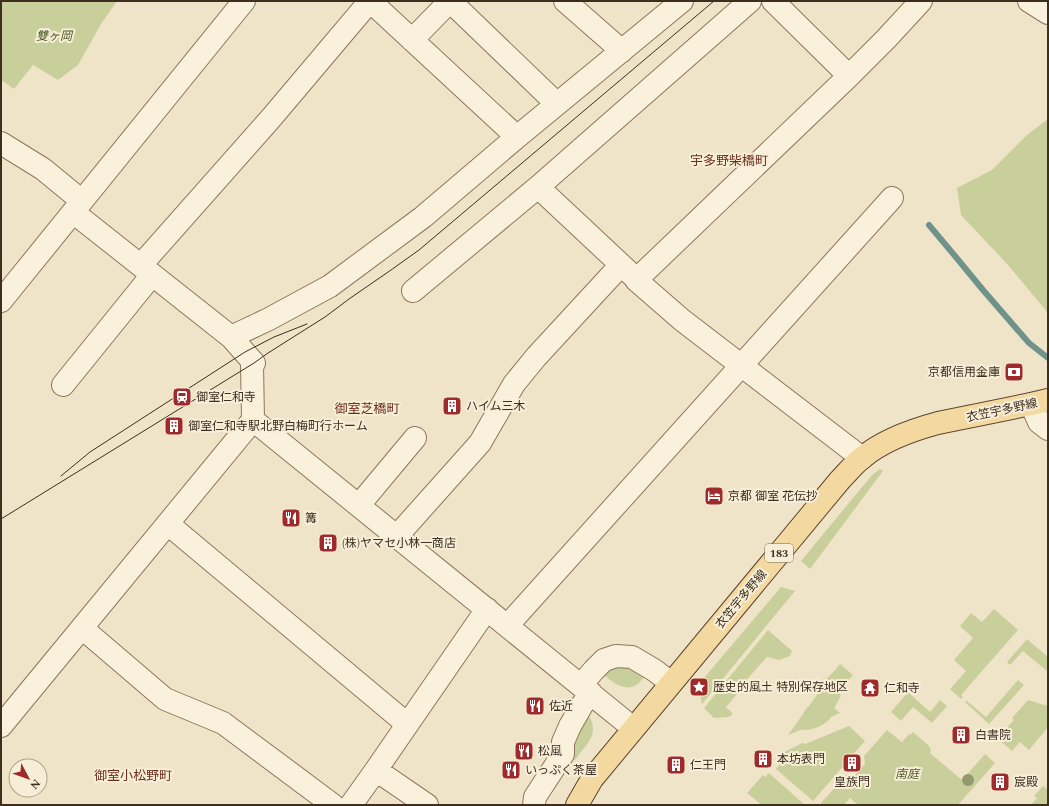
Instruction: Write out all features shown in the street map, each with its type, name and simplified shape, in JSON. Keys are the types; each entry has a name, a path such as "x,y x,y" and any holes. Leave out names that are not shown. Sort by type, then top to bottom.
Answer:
{"main road":[{"name":"衣笠宇多野線","path":"577,805 592,779 633,728 840,480 862,458 883,444 907,432 938,422 1040,402"}],"street":[{"path":"1,301 244,1"},
{"path":"63,385 147,270 272,117 370,1 517,137"},
{"path":"412,40 435,6 450,1 557,104"},
{"path":"565,1 622,51"},
{"path":"231,337 269,319 330,286 423,217 517,137 682,1"},
{"path":"413,291 538,187 750,1"},
{"path":"773,1 849,76"},
{"path":"397,536 480,443 514,384 536,357 849,76 921,1"},
{"path":"1029,1 1048,13"},
{"path":"1,143 43,169 78,207 147,270 231,337 254,363 252,364 253,420 1,726"},
{"path":"538,187 628,273 682,320 862,458"},
{"path":"508,626 892,198"},
{"path":"1040,402 1039,422 1048,429"},
{"path":"253,420 633,728"},
{"path":"359,505 415,438"},
{"path":"168,524 407,724"},
{"path":"351,805 487,609"},
{"path":"82,628 165,699 223,722 333,805"},
{"path":"534,805 535,797 563,754 563,742 582,705 586,689 594,670 604,660 616,656 632,657 672,683"},
{"path":"376,770 427,805"}],"green space":[{"name":"雙ヶ岡","path":"1,1 117,1 101,24 78,65 58,80 33,65 14,89 1,80"},
{"path":"1048,119 1048,313 1008,265 961,215 957,188 992,170 1027,135"},
{"path":"880,469 883,471 810,569 801,561 872,475"},
{"path":"781,587 795,591 702,704 698,685"},
{"path":"994,609 1018,630 961,695 963,697 961,699 950,689 966,671 954,660 973,638 960,626 971,613 982,622"},
{"path":"768,630 792,651 790,656 779,660 767,657 742,685 742,688 726,707 733,714 729,717 714,718 704,708"},
{"path":"1027,639 1048,657 1048,672 1023,651 1010,665 1007,662"},
{"path":"613,662 648,673 639,683 634,686 623,687 613,682 599,671"},
{"path":"840,664 853,675 838,692 841,696 834,708 840,713 831,717 819,726 807,730 803,729 788,735 821,689 824,682"},
{"path":"1018,680 1024,685 989,724 965,702 967,701 986,717"},
{"path":"908,692 930,712 940,700 947,706 932,723 913,707 901,721 891,712"},
{"path":"1028,700 1048,706 1048,727 1029,750 1020,742 1012,751 997,738 1014,720 1012,718"},
{"path":"588,714 592,721 592,734 587,744 575,760 570,761 571,742"},
{"path":"849,726 865,741 813,801 776,769 784,759 779,755 802,743 805,744"},
{"name":"南庭","path":"887,730 902,742 909,734 910,735 913,732 929,746 931,750 930,753 962,780 985,754 995,763 958,805 858,805 850,798 844,805 822,805 821,803 846,775 855,775 865,764 864,756"},
{"path":"769,773 805,805 762,805 747,793 763,775 765,777"},
{"path":"1043,786 1048,790 1048,805 1031,805 1037,798 1034,796"}],"waterway":[{"path":"929,225 1029,343 1048,358"}],"tram line":[{"path":"1,519 254,363 325,317 419,250 714,1"},
{"path":"61,476 90,452 245,352 274,337 307,324"}],"place":[{"name":"京都信用金庫","path":"1014,372"},
{"name":"御室仁和寺","path":"182,397"},
{"name":"ハイム三木","path":"452,406"},
{"name":"御室仁和寺駅北野白梅町行ホーム","path":"174,426"},
{"name":"京都 御室 花伝抄","path":"714,496"},
{"name":"篝","path":"291,518"},
{"name":"(株)ヤマセ小林一商店","path":"328,543"},
{"name":"歴史的風土 特別保存地区","path":"699,687"},
{"name":"仁和寺","path":"870,688"},
{"name":"佐近","path":"535,706"},
{"name":"白書院","path":"961,735"},
{"name":"松風","path":"524,751"},
{"name":"本坊表門","path":"763,759"},
{"name":"皇族門","path":"852,763"},
{"name":"仁王門","path":"676,765"},
{"name":"いっぷく茶屋","path":"511,770"},
{"name":"宸殿","path":"1000,782"}],"district":[{"name":"宇多野柴橋町","path":"729,160"},
{"name":"御室芝橋町","path":"367,408"},
{"name":"御室小松野町","path":"133,775"}]}
